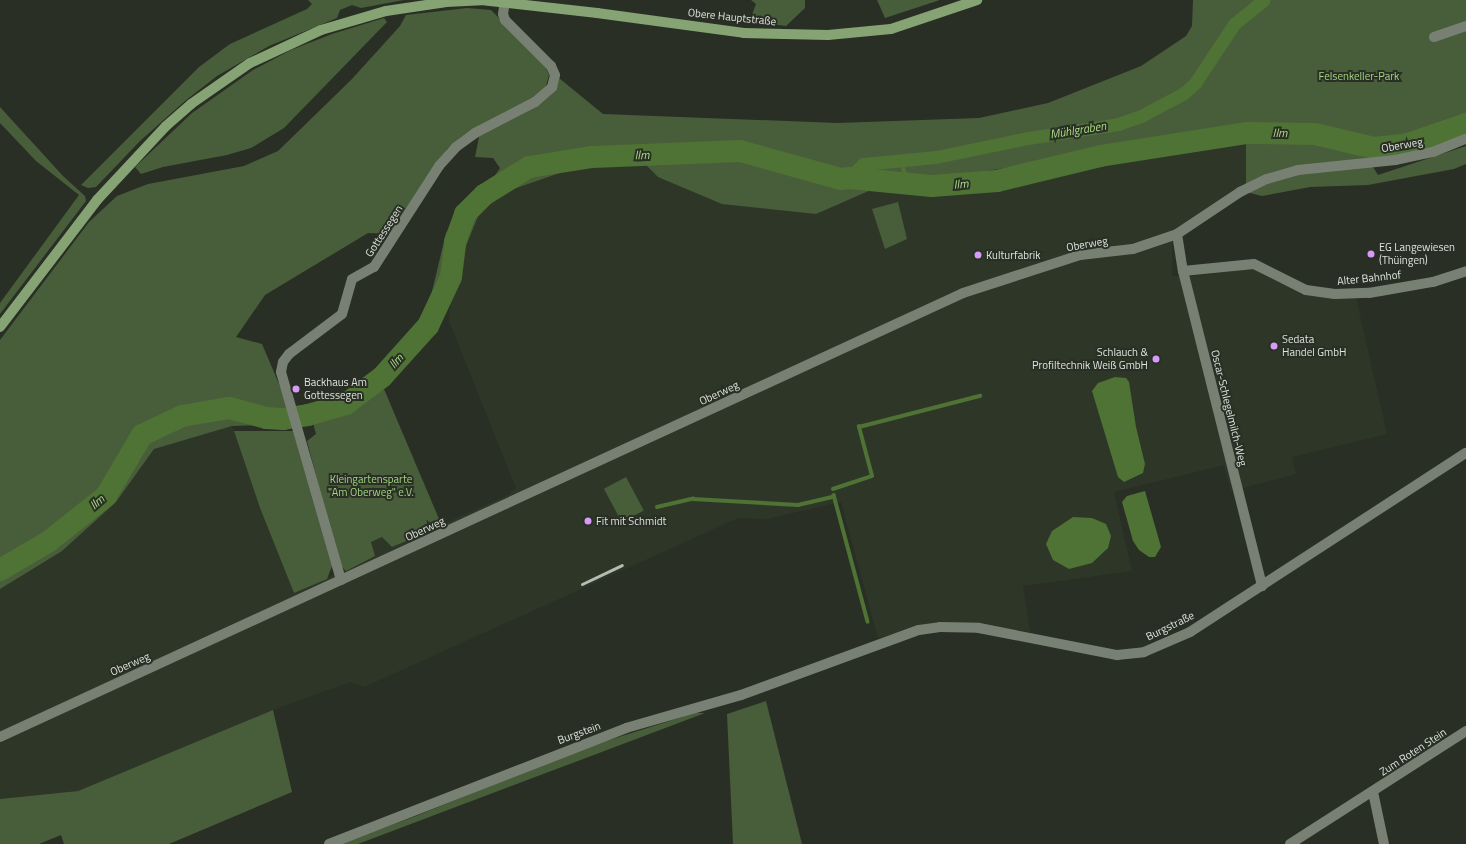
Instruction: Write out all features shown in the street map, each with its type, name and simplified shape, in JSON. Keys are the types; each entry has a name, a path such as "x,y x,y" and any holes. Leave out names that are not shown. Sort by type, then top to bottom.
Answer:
{"main road":[{"name":"Obere Hauptstraße","path":"0,327 61,245 108,187 166,126 191,104 226,79 278,49 321,30 364,16 446,2 481,0 744,33 828,35 891,29 977,0"}],"street":[{"name":"Gottessegen","path":"340,580 281,372 283,362 289,354 342,314 352,279 374,267 446,158 475,133 527,108 552,87 554,75 551,66 505,20 503,14 505,2"},
{"path":"1434,38 1466,26"},
{"name":"Oberweg","path":"0,737 962,294 1080,255 1133,249 1177,234 1240,192 1267,179 1298,170 1395,160 1433,152 1466,139"},
{"name":"Oscar-Schlegelmilch-Weg","path":"1177,234 1183,271 1262,586"},
{"name":"Alter Bahnhof","path":"1183,271 1254,264 1306,290 1335,294 1369,293 1433,282 1466,271"},
{"name":"Burgstraße","path":"842,656 919,630 940,627 979,628 1117,655 1131,655 1144,652 1190,632 1466,453"},
{"name":"Burgstein","path":"329,844 613,733 741,695 842,656"},
{"name":"Zum Roten Stein","path":"1290,844 1466,731"},
{"path":"1373,792 1384,844"}],"shaded area":[{"path":"1247,139 1246,192 1172,230 1172,276 1195,276 1256,268 1307,295 1356,298 1387,434 1292,457 1296,474 1231,491 1224,465 1114,492 1132,571 1023,586 1030,632 984,625 941,622 878,638 841,502 766,519 738,518 364,687 350,682 273,710 78,791 0,799 0,589 116,502 154,449 232,426 260,508 294,593 374,556 371,542 382,537 392,547 506,496 516,488 449,321 452,281 485,199 591,162 640,159 658,177 816,214 871,190 1120,149"},
{"path":"1115,377 1126,378 1129,382 1136,427 1145,464 1143,473 1124,482 1118,477 1092,391 1098,383"},
{"path":"1145,491 1161,547 1155,557 1149,557 1139,550 1133,541 1122,502 1127,496"},
{"path":"1073,517 1092,518 1106,524 1111,536 1108,548 1092,563 1069,569 1053,560 1046,544 1052,531"}],"green space":[{"path":"308,0 404,0 361,8 352,5 340,10 337,18 269,46 217,76 185,101 140,141 96,187 88,188 81,185 199,67 230,44 307,9 312,4"},
{"path":"751,0 805,0 805,8 786,26 757,22 751,17 756,4"},
{"path":"877,0 940,0 885,18"},
{"name":"Felsenkeller-Park","path":"1193,0 1466,0 1466,115 1437,129 1365,154 1378,175 1466,146 1466,164 1454,169 1368,185 1310,187 1262,196 1246,192 1246,139 1120,149 871,190 816,214 722,204 658,177 640,159 591,162 485,199 452,281 430,300 446,233 477,189 492,180 500,168 493,158 475,157 480,132 533,107 559,78 603,114 837,123 979,118 1048,103 1141,66 1186,36 1192,26"},
{"path":"467,8 491,10 544,63 549,75 546,86 538,95 460,138 447,149 391,234 368,233 265,295 236,337 262,344 282,391 288,413 284,412 289,424 232,426 154,449 116,502 62,551 0,589 0,340 89,222 117,196 148,184 244,166 278,151 351,80 400,26 406,15"},
{"path":"384,18 387,22 284,128 251,148 227,155 163,167 141,174 135,167 192,113 253,70 291,50 332,34"},
{"path":"0,107 63,176 85,196 86,201 0,314 0,303 79,195 36,161 0,123"},
{"path":"898,202 907,239 885,249 872,209"},
{"name":"Kleingartensparte \"Am Oberweg\" e.V.","path":"384,389 442,526 392,547 382,537 371,542 375,556 346,571 339,564 307,441 316,434 313,423 341,416"},
{"path":"234,431 293,431 332,566 327,579 294,593 260,508"},
{"path":"626,477 644,511 622,522 604,489"},
{"path":"766,701 802,844 733,844 727,714"},
{"path":"273,710 292,792 169,844 64,844 61,835 39,844 0,844 0,799 78,791"},
{"path":"695,713 705,713 358,844 340,844 416,816 584,748"}],"waterway":[{"name":"Mühlgraben","path":"849,178 863,164 936,157 1028,138 1118,124 1141,116 1184,93 1195,83 1234,24 1264,0"},
{"name":"Ilm","path":"0,570 48,542 106,496 142,435 182,416 229,408 267,418 283,419 308,415 346,404 382,377 428,326 451,277 455,242 465,214 484,195 529,167 592,157 740,151 841,179 849,178 932,186 997,181 1100,156 1247,133 1315,134 1374,148 1405,145 1466,124"},
{"path":"902,161 907,183"},
{"path":"833,489 872,476 859,427 980,396"},
{"path":"834,495 868,622"},
{"path":"657,507 693,499 798,505 834,497"}],"railway":[{"path":"582,584 622,565"}],"place":[{"name":"EG Langewiesen (Thüingen)","path":"1371,254"},
{"name":"Kulturfabrik","path":"978,255"},
{"name":"Sedata Handel GmbH","path":"1274,346"},
{"name":"Schlauch & Profiltechnik Weiß GmbH","path":"1156,359"},
{"name":"Backhaus Am Gottessegen","path":"296,389"},
{"name":"Fit mit Schmidt","path":"588,521"}]}
